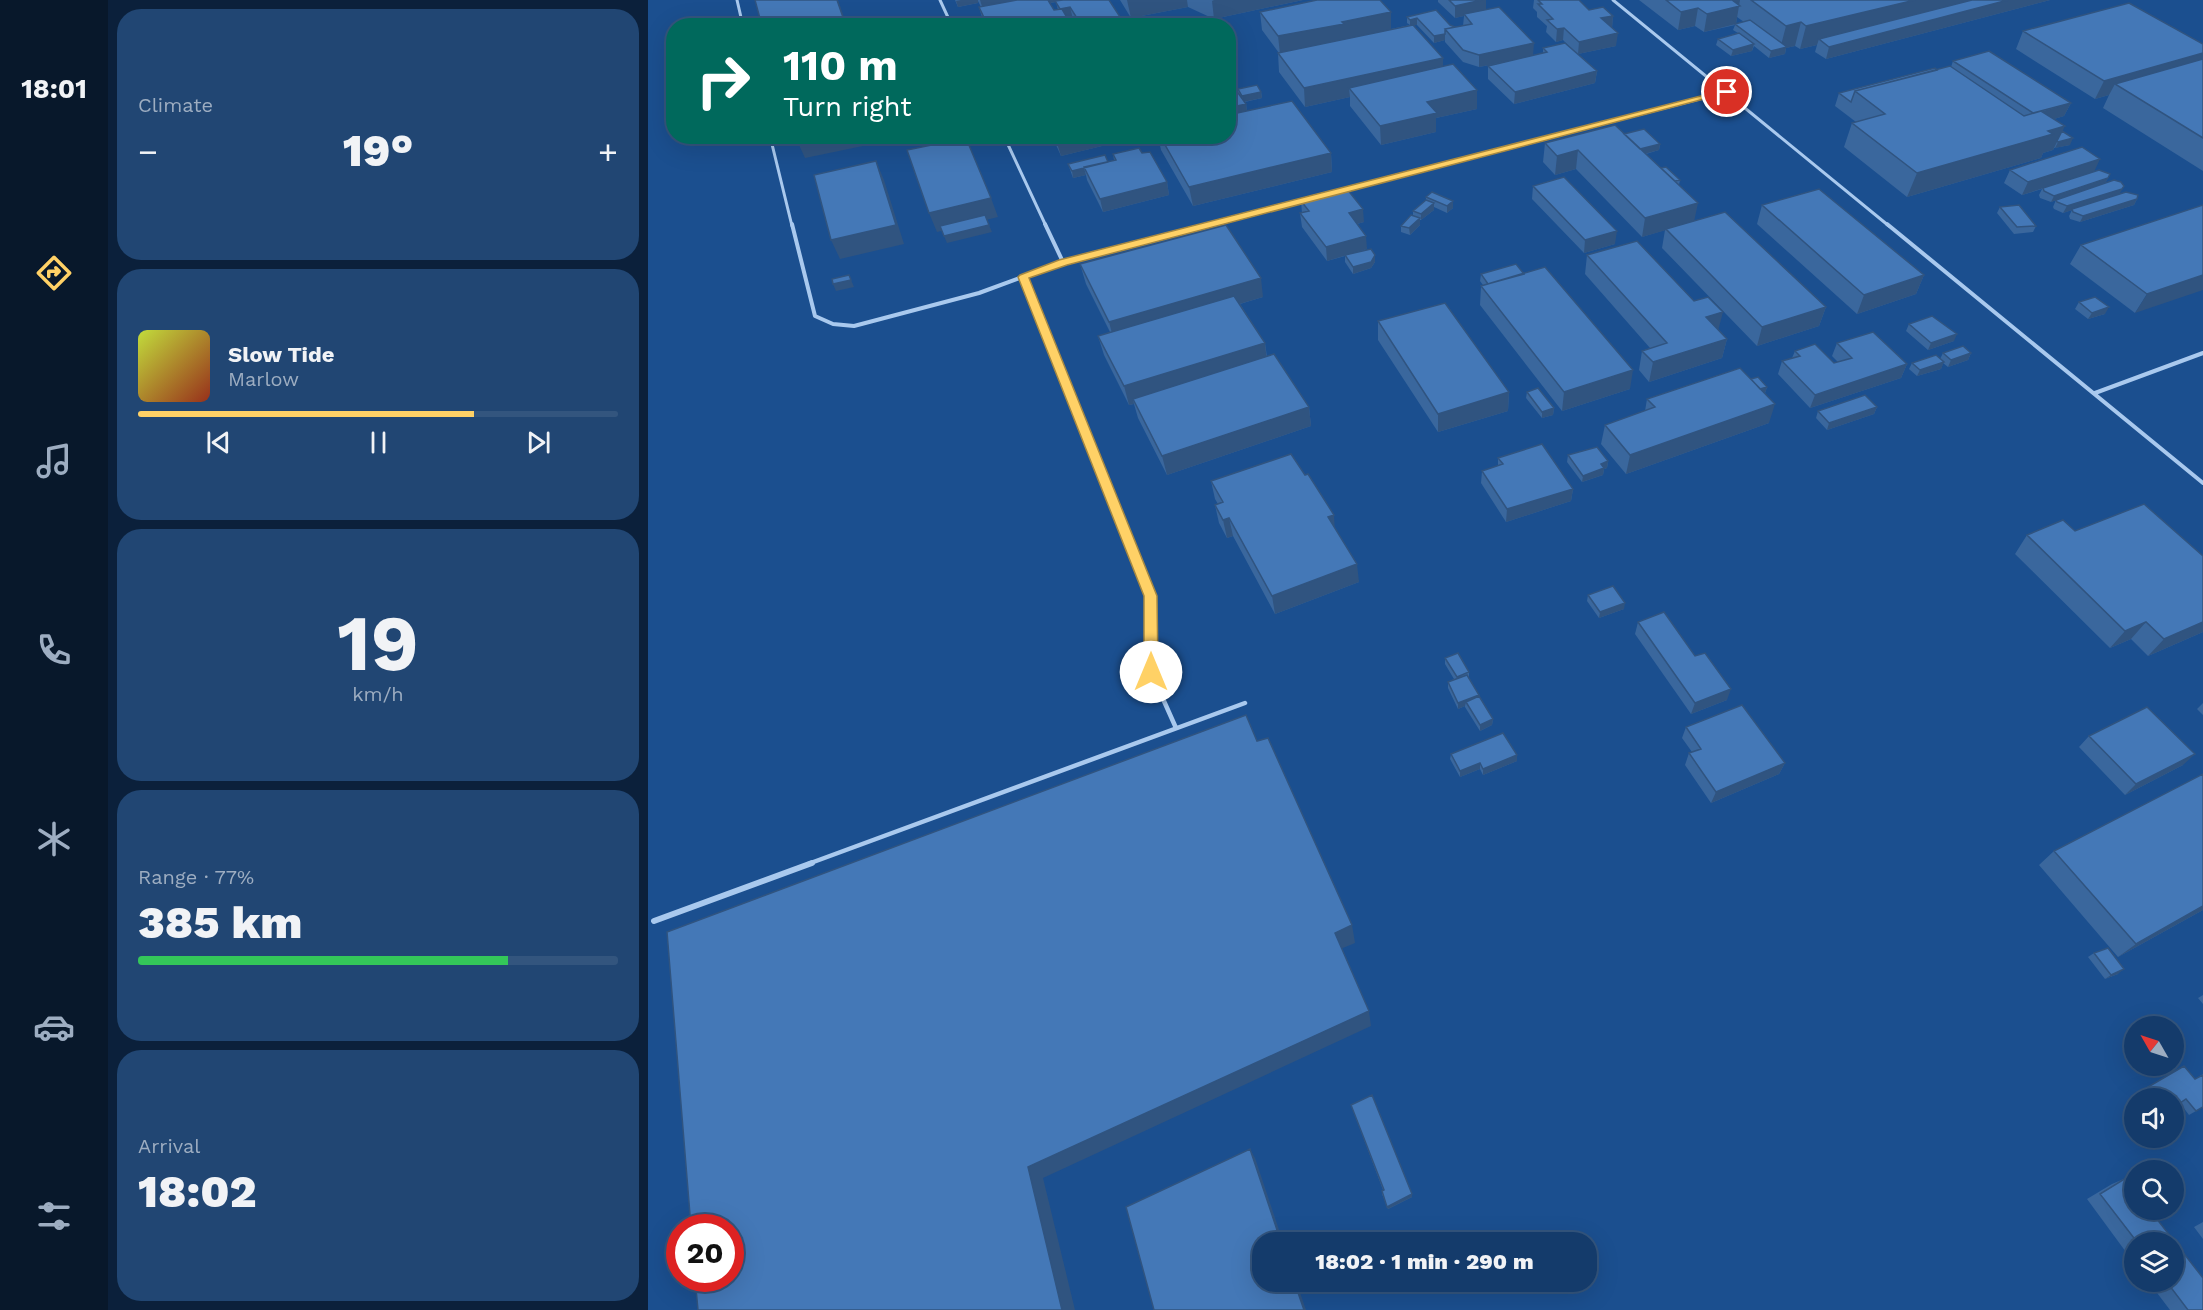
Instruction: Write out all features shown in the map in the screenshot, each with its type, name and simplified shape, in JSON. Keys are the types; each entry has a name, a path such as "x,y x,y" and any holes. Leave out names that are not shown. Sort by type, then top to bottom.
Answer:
{"lane":[{"path":"737,0 741,18"},
{"path":"940,0 948,18"},
{"path":"1613,0 2203,483"},
{"path":"1339,192 1727,92"},
{"path":"772,144 815,316 833,324 854,326 979,293 1063,262 1316,198"},
{"path":"1008,144 1063,262"},
{"path":"1024,277 1151,596 1151,672 1176,728"},
{"path":"2095,393 2203,353"},
{"path":"654,921 1245,703"}],"building":[{"path":"755,0 837,0 843,18 760,18"},
{"path":"1017,0 1048,0 1054,10 1062,9 1067,18 984,18 979,7"},
{"path":"1109,0 1121,18 1077,18 1070,7 1060,9 1055,1"},
{"path":"1317,0 1380,0 1391,12 1342,22 1344,24 1278,36 1260,12"},
{"path":"1449,0 1482,0 1455,6"},
{"path":"1538,0 1579,0 1589,10 1603,7 1613,16 1601,18 1618,33 1579,42 1564,28 1557,29 1547,20 1553,19 1538,4 1542,4"},
{"path":"1666,0 1732,0 1740,6 1707,14 1698,8 1681,12"},
{"path":"1751,0 1915,0 1806,26 1801,22 1786,26"},
{"path":"1972,0 2008,0 1829,47 1819,39"},
{"path":"2129,3 2203,44 2203,53 2104,81 2023,31"},
{"path":"1499,7 1534,43 1479,55 1463,50 1445,29 1472,24 1464,14"},
{"path":"1436,10 1450,25 1455,27 1445,29 1445,34 1434,36 1417,18 1410,20 1407,17"},
{"path":"1750,20 1787,47 1771,51 1735,24"},
{"path":"1413,25 1443,58 1304,88 1278,53"},
{"path":"1739,33 1754,44 1733,50 1718,39"},
{"path":"1565,43 1597,71 1515,92 1488,66 1547,52 1543,48"},
{"path":"1989,51 2071,103 2033,113 1953,61"},
{"path":"2203,59 2203,138 2115,84"},
{"path":"1453,64 1477,90 1427,102 1437,113 1380,126 1349,88"},
{"path":"1950,66 2024,116 2041,111 2065,126 2048,131 2053,134 1917,173 1852,123 1885,114 1855,91"},
{"path":"1935,68 1937,70 1855,91 1851,102 1839,93"},
{"path":"1257,85 1261,92 1242,96 1238,89"},
{"path":"1236,90 1246,104 1236,106"},
{"path":"1292,101 1331,153 1189,187 1165,144 1236,144 1236,113"},
{"path":"1615,125 1698,203 1645,218 1578,150 1557,156 1545,143"},
{"path":"1644,129 1660,144 1640,149 1624,134"},
{"path":"2062,131 2073,138 2058,142"},
{"path":"936,144 968,144 991,198 929,213 907,150"},
{"path":"2082,147 2100,159 2028,182 2010,170"},
{"path":"1139,148 1142,153 1150,152 1167,182 1100,199 1084,167 1116,160 1113,154"},
{"path":"1105,155 1108,162 1072,171 1068,164"},
{"path":"876,161 896,225 831,240 814,175"},
{"path":"1666,167 1680,180 1675,181 1661,168"},
{"path":"2099,170 2110,174 2108,178 2054,196 2044,191 2043,188"},
{"path":"1564,177 1617,231 1585,240 1533,186"},
{"path":"2114,180 2121,182 2124,186 2122,189 2067,206 2056,200"},
{"path":"1347,189 1363,209 1349,213 1366,236 1326,247 1300,213 1309,211 1301,201"},
{"path":"1819,189 1924,275 1864,295 1762,205"},
{"path":"1432,192 1453,201 1447,206 1426,197"},
{"path":"2126,192 2138,195 2137,199 2083,216 2073,212 2072,209"},
{"path":"1426,200 1434,203 1421,214 1413,211"},
{"path":"2019,205 2036,226 2017,227 2000,207"},
{"path":"2203,205 2203,275 2147,294 2081,245"},
{"path":"1725,212 1826,307 1762,327 1666,229"},
{"path":"985,215 989,225 944,236 940,226"},
{"path":"1411,215 1420,218 1409,228 1401,226"},
{"path":"1226,225 1261,278 1109,322 1080,264"},
{"path":"1637,241 1694,301 1708,297 1723,312 1706,317 1727,339 1653,362 1642,351 1667,343 1587,255"},
{"path":"1371,249 1375,255 1371,262 1353,267 1345,255"},
{"path":"1516,264 1524,274 1488,284 1481,274"},
{"path":"1545,267 1633,370 1564,392 1481,286"},
{"path":"849,275 851,280 833,284 832,279"},
{"path":"1234,296 1265,343 1124,386 1098,336"},
{"path":"2095,297 2109,307 2092,313 2079,302"},
{"path":"1445,303 1509,392 1438,414 1378,321"},
{"path":"1932,316 1957,334 1931,343 1909,324"},
{"path":"1873,332 1907,364 1815,395 1782,361 1800,356 1795,351 1815,344 1834,363 1852,358 1837,343"},
{"path":"1963,346 1971,353 1951,360 1943,353"},
{"path":"1274,354 1309,407 1162,456 1133,399"},
{"path":"1936,355 1944,362 1920,370 1912,363"},
{"path":"1740,368 1775,404 1630,455 1605,425 1655,407 1647,399"},
{"path":"1758,377 1767,387 1760,389 1751,379"},
{"path":"1538,388 1554,408 1542,412 1527,392"},
{"path":"1865,395 1877,407 1829,423 1818,411"},
{"path":"1542,444 1573,489 1507,509 1482,471 1503,464 1498,458"},
{"path":"1597,447 1608,461 1601,464 1604,468 1583,476 1568,455"},
{"path":"1291,454 1305,475 1308,474 1334,515 1328,517 1357,564 1272,596 1229,518 1223,520 1215,505 1223,502 1211,481"},
{"path":"2144,504 2203,556 2203,622 2164,639 2146,622 2125,631 2027,535 2063,520 2075,531"},
{"path":"1613,586 1625,603 1600,612 1588,595"},
{"path":"1664,612 1695,656 1705,653 1731,689 1695,703 1638,622"},
{"path":"1458,653 1469,672 1457,677 1445,658"},
{"path":"1467,675 1479,695 1458,703 1448,682"},
{"path":"1479,696 1493,719 1480,725 1466,702"},
{"path":"1742,705 1785,763 1716,792 1689,753 1701,749 1686,727"},
{"path":"2147,707 2195,754 2136,784 2089,736"},
{"path":"1246,715 1257,741 1268,738 1352,925 1335,933 1369,1011 1028,1167 1062,1310 698,1310 696,1292 744,1292 744,1214 690,1214 667,932"},
{"path":"1503,733 1517,755 1483,769 1480,763 1460,771 1451,754"},
{"path":"2203,774 2203,906 2136,944 2054,851"},
{"path":"2108,948 2124,969 2111,975 2094,953"},
{"path":"2184,1066 2195,1079 2203,1075 2203,1107 2196,1111 2186,1099 2184,1100 2184,1088 2148,1087 2167,1076 2184,1076"},
{"path":"1372,1095 1412,1194 1387,1207 1382,1191 1384,1190 1351,1105"},
{"path":"1250,1149 1278,1232 1252,1232 1252,1292 1298,1292 1304,1310 1154,1310 1126,1207"},
{"path":"2124,1179 2124,1220 2158,1220 2167,1232 2129,1232 2100,1194"},
{"path":"2184,1254 2203,1278 2203,1310 2188,1310 2174,1292 2184,1292"}],"route":[{"path":"1151,672 1151,596 1024,277 1063,262 1727,92"}]}
